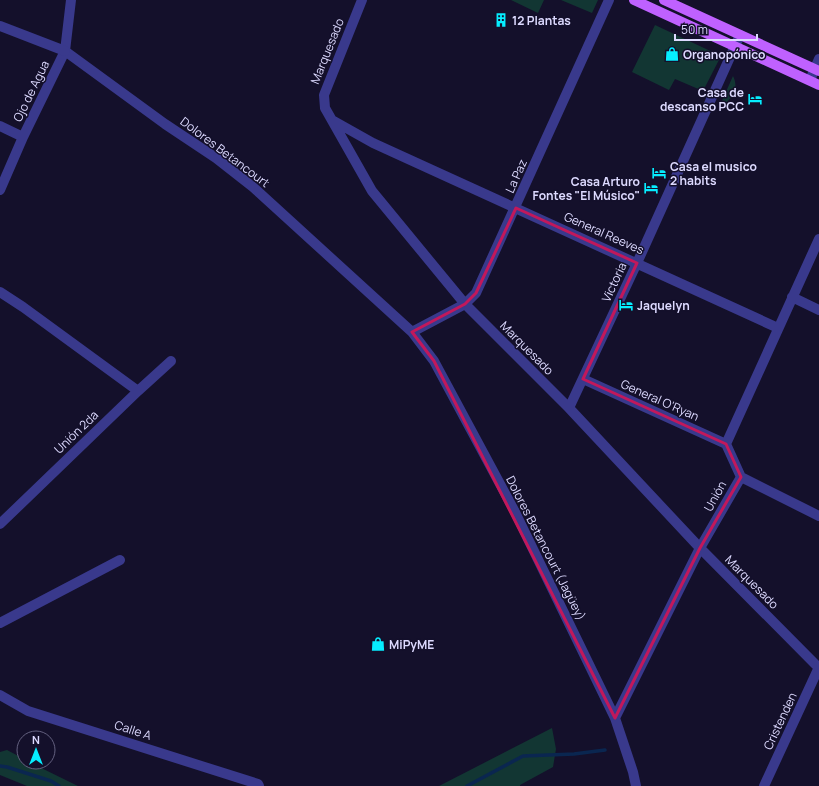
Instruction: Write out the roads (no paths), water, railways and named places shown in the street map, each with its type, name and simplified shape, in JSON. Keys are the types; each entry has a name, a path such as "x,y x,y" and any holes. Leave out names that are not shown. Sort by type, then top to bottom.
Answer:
{"main road":[{"path":"634,0 814,83"},
{"path":"669,1 817,70"}],"street":[{"name":"Ojo de Agua","path":"0,190 23,137 65,50 71,0"},
{"name":"Marquesado","path":"362,0 324,95 325,108 372,192 465,304 569,408 700,548 819,668"},
{"name":"La Paz","path":"412,332 465,304 476,293 610,0"},
{"path":"666,15 669,1"},
{"name":"Dolores Betancourt","path":"0,26 65,50 165,124 216,158 253,187 412,332"},
{"name":"Victoria","path":"569,408 637,263 740,35"},
{"path":"814,83 819,59"},
{"name":"General Reeves","path":"332,120 373,143 778,328"},
{"path":"0,126 23,137"},
{"path":"726,444 819,239"},
{"path":"0,292 138,390"},
{"path":"792,297 819,310"},
{"name":"Dolores Betancourt (Jagüey)","path":"412,332 434,361 514,510 615,718 633,772 636,786"},
{"name":"Unión 2da","path":"0,524 138,390 171,361"},
{"name":"General O'Ryan","path":"583,379 726,444"},
{"name":"Unión","path":"615,718 700,548 741,477 726,444"},
{"path":"741,477 819,516"},
{"path":"0,623 120,560"},
{"name":"Cristenden","path":"764,786 819,668"},
{"name":"Calle A","path":"0,695 28,711 258,784 259,786"}],"waterway":[{"path":"467,786 523,756 574,754 605,750"},
{"path":"0,766 51,781 59,786"}],"place":[{"name":"12 Plantas","path":"501,20"},
{"name":"Organopónico","path":"672,54"},
{"name":"Casa de descanso PCC","path":"755,99"},
{"name":"Casa el musico 2 habits","path":"659,173"},
{"name":"Casa Arturo Fontes \"El Músico\"","path":"651,188"},
{"name":"Jaquelyn","path":"626,305"},
{"name":"MiPyME","path":"378,644"}]}
